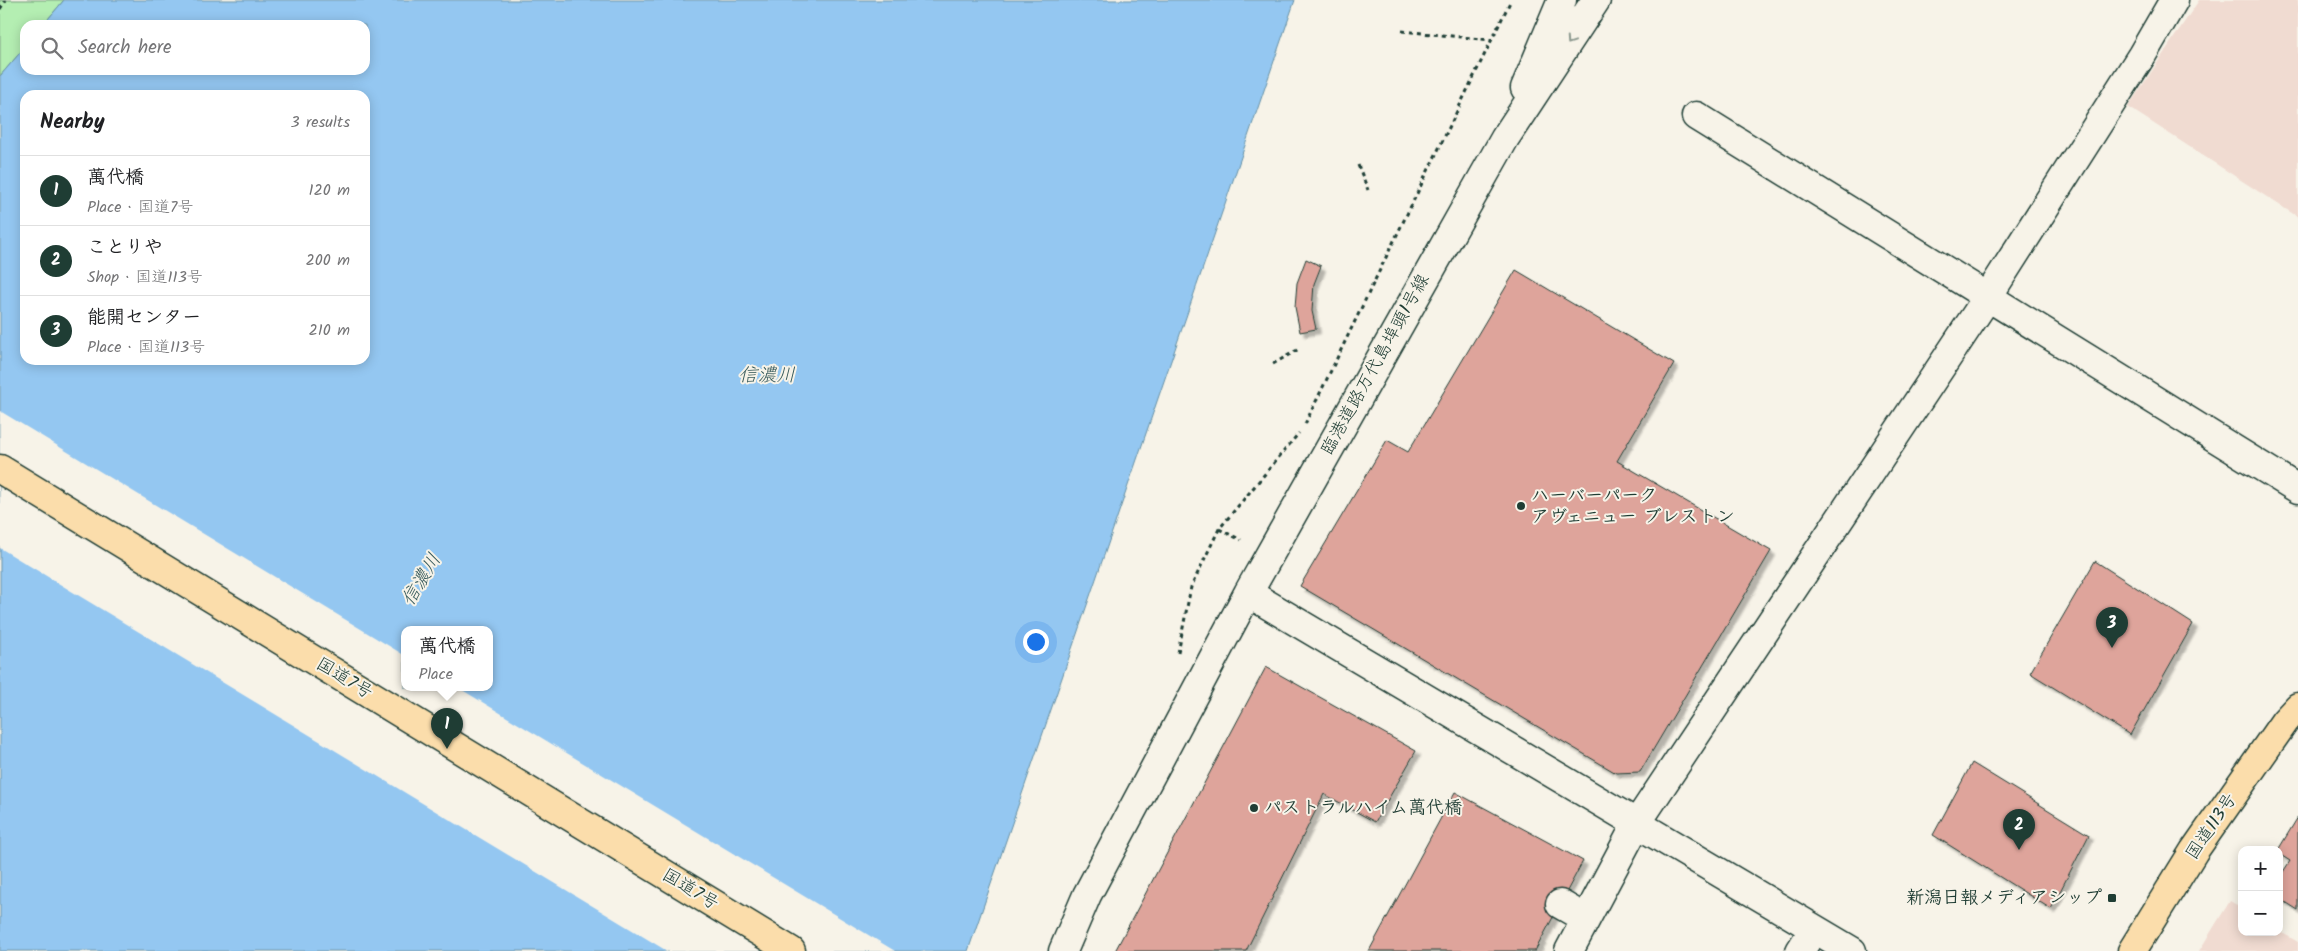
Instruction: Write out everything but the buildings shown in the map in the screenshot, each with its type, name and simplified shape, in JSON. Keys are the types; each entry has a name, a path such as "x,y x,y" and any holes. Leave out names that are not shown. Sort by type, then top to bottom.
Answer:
{"highway":[{"name":"国道7号","path":"0,469 791,951"},
{"name":"国道113号","path":"2134,950 2194,851 2285,721 2298,707"}],"street":[{"name":"臨港道路万代島埠頭1号線","path":"1505,138 1562,0"},
{"name":"臨港道路万代島埠頭1号線","path":"1063,951 1087,896 1248,593 1505,138 1596,0"},
{"path":"1569,951 1637,823 1987,298 2142,55 2174,0"},
{"path":"1696,116 2298,489"},
{"path":"1248,593 1637,823 1807,940 1852,951"},
{"path":"1560,904 1586,919"}],"path":[{"path":"0,9 6,0"},
{"path":"1178,657 1191,587 1219,529 1301,432 1511,0"},
{"path":"1402,31 1491,40"},
{"path":"1358,165 1368,190"},
{"path":"1273,364 1300,349"},
{"path":"1219,529 1241,540"}],"shaded area":[{"path":"2199,0 2298,0 2298,217 2128,107"},
{"path":"2230,901 2238,906 2238,936 2283,936 2283,933 2298,942 2298,951 2199,951"}],"green space":[{"path":"0,0 64,0 47,20 20,20 20,53 0,76"}],"water":[{"name":"信濃川","path":"64,0 1295,0 968,951 0,951 0,76 20,53 20,75 370,75 370,20 47,20"}],"pier":[{"path":"0,411 401,653 401,691 464,691 895,951 667,951 0,548"}],"place":[{"name":"ハーバーパーク アヴェニュー ブレストン","path":"1521,506"},
{"name":"能開センター","path":"2112,648"},
{"name":"萬代橋","path":"447,749"},
{"name":"パストラルハイム萬代橋","path":"1254,808"},
{"name":"ことりや","path":"2019,850"},
{"name":"新潟日報メディアシップ","path":"2112,898"}]}
